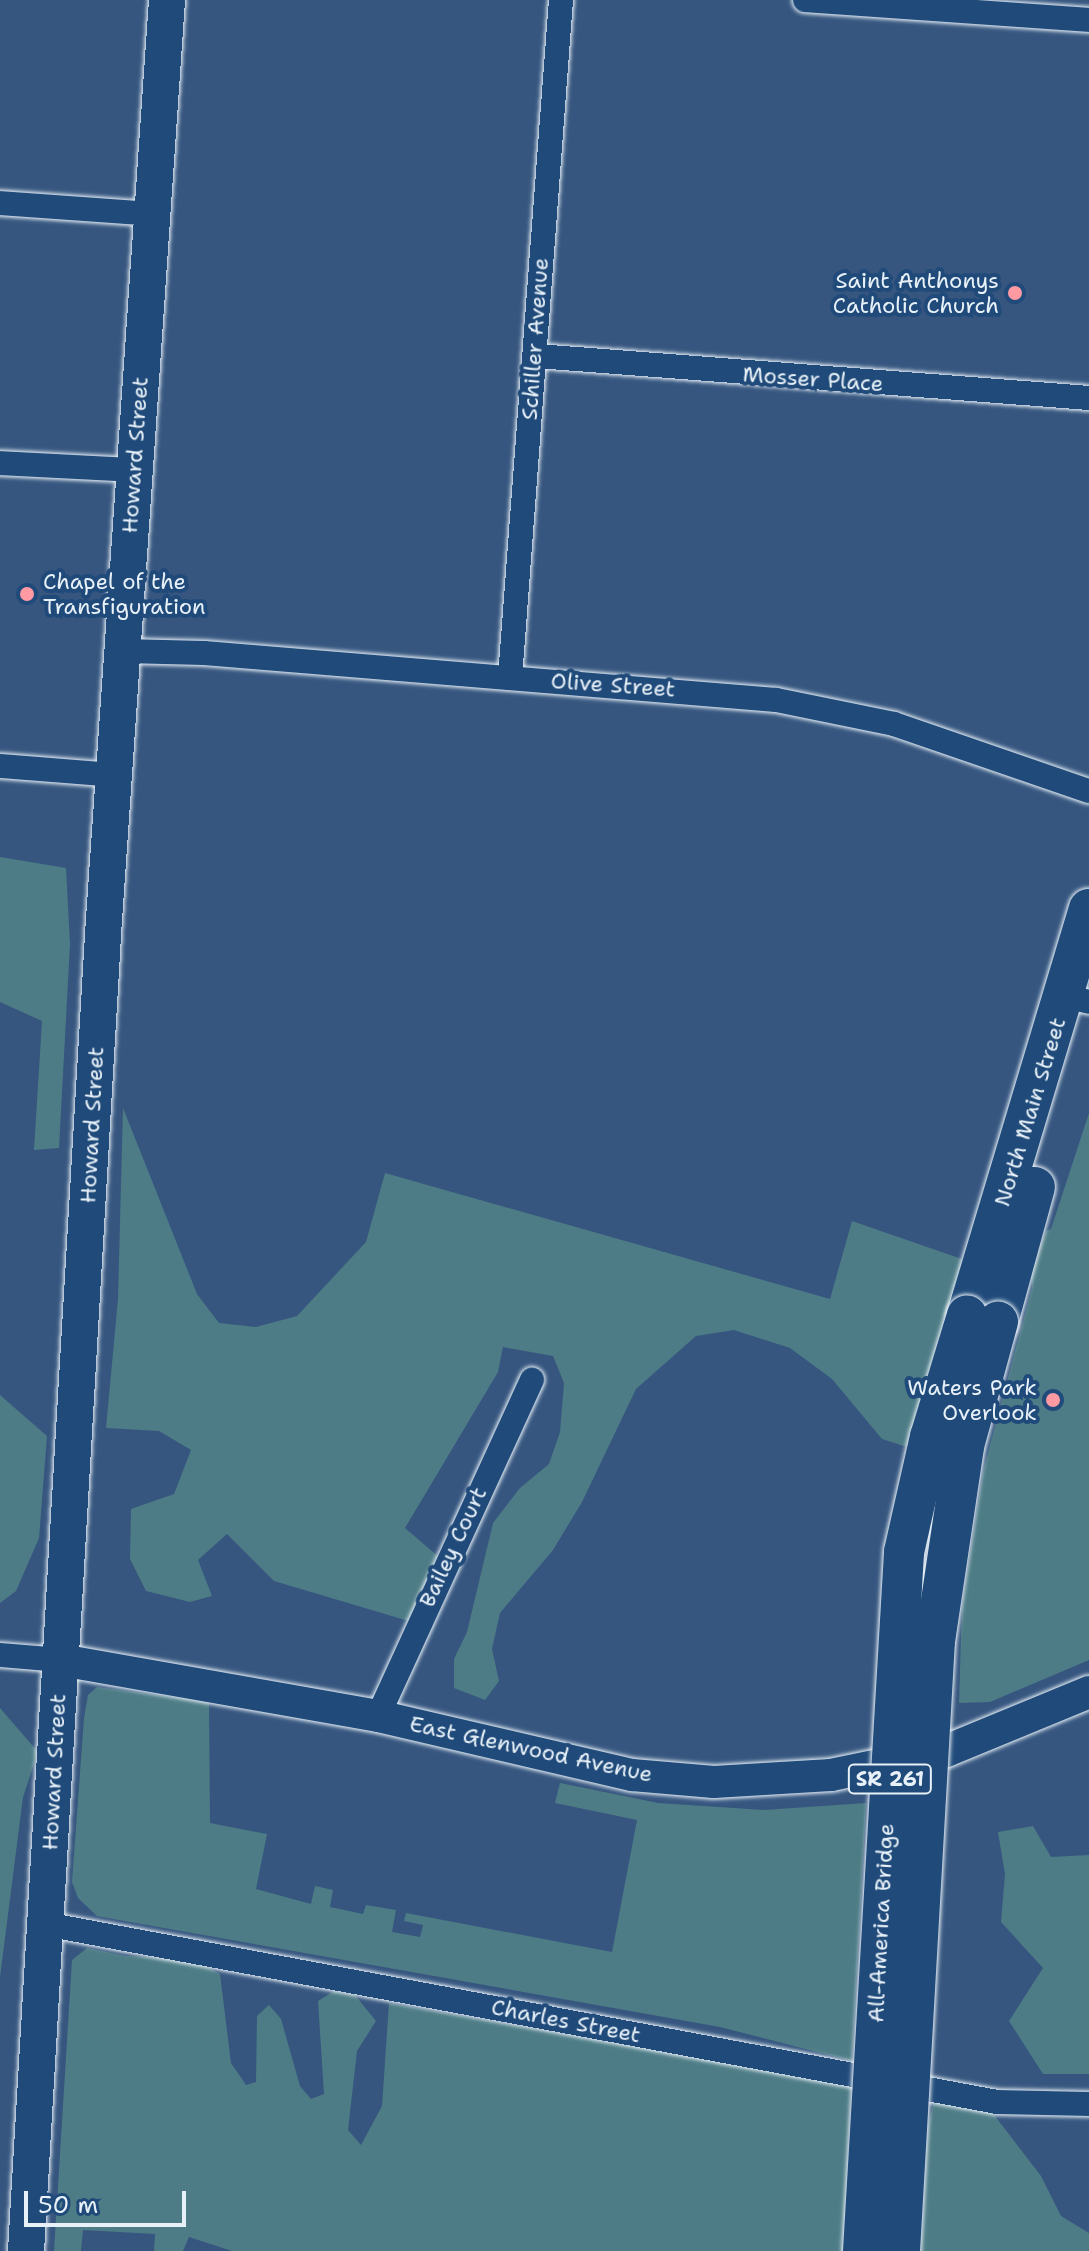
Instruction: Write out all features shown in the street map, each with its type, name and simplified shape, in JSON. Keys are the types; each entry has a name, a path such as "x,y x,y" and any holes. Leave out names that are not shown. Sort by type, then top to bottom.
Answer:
{"main road":[{"name":"Howard Street","path":"26,2251 114,775 167,0"},
{"name":"North Main Street","path":"982,1318 1081,987 1089,909"},
{"name":"All-America Bridge","path":"863,2251 904,1552 930,1437 982,1318"},
{"name":"All-America Bridge","path":"900,2251 935,1641 982,1318"}],"street":[{"name":"Schiller Avenue","path":"510,678 537,356 561,0"},
{"path":"805,0 1016,8 1089,20"},
{"path":"0,203 154,214"},
{"name":"Mosser Place","path":"537,356 1089,398"},
{"path":"0,463 134,470"},
{"name":"Olive Street","path":"124,651 709,691 844,712 978,750 1089,791"},
{"path":"0,766 114,775"},
{"name":"Bailey Court","path":"378,1716 532,1380"},
{"path":"0,1655 61,1660"},
{"name":"East Glenwood Avenue","path":"61,1660 378,1716 632,1775 714,1782 831,1775 946,1751 1089,1692"},
{"name":"Charles Street","path":"45,1924 997,2102 1089,2104"}],"green space":[{"path":"0,857 66,868 70,944 59,1148 34,1150 42,1021 0,1002"},
{"path":"123,1108 197,1294 219,1323 256,1327 297,1316 366,1242 385,1173 830,1299 852,1221 982,1266 926,1453 882,1439 832,1379 790,1348 734,1330 696,1336 636,1389 582,1502 553,1550 500,1613 492,1649 499,1681 485,1700 454,1688 454,1659 467,1632 493,1523 520,1488 549,1464 560,1432 564,1383 553,1356 503,1347 498,1372 405,1528 440,1558 412,1622 274,1581 227,1534 198,1560 212,1596 190,1602 146,1591 130,1559 131,1509 174,1494 191,1450 159,1431 106,1428 118,1299"},
{"path":"1089,1113 1089,1660 990,1702 959,1703 962,1606 983,1472 1032,1288 1031,1270 1046,1231 1051,1229"},
{"path":"0,1395 47,1436 39,1538 16,1591 0,1603"},
{"path":"97,1687 209,1702 210,1823 267,1834 256,1889 311,1904 315,1886 333,1890 330,1907 363,1914 366,1905 396,1910 392,1932 420,1937 423,1925 404,1921 406,1913 612,1952 637,1820 555,1803 560,1783 658,1803 764,1810 866,1803 852,2061 720,2027 97,1916 78,1898 72,1882 84,1718 88,1695"},
{"path":"0,1708 38,1752 23,1797 0,1977"},
{"path":"1033,1826 1051,1857 1089,1855 1089,2074 1043,2074 1009,2021 1043,1968 1001,1922 1005,1874 998,1832"},
{"path":"87,1948 126,1956 192,1959 220,1974 231,2063 246,2085 256,2082 257,2016 269,2005 281,2019 300,2086 311,2099 324,2094 318,2001 334,1991 355,1995 376,2021 357,2051 348,2130 361,2145 382,2106 389,2003 851,2085 843,2251 232,2251 189,2237 183,2251 154,2251 155,2234 83,2230 81,2251 54,2251 72,1960"},
{"path":"937,2090 977,2098 995,2116 1041,2176 1061,2216 1089,2233 1089,2251 921,2251 928,2125"}],"place":[{"name":"Saint Anthonys Catholic Church","path":"1015,293"},
{"name":"Chapel of the Transfiguration","path":"27,594"},
{"name":"Waters Park Overlook","path":"1053,1400"}]}
